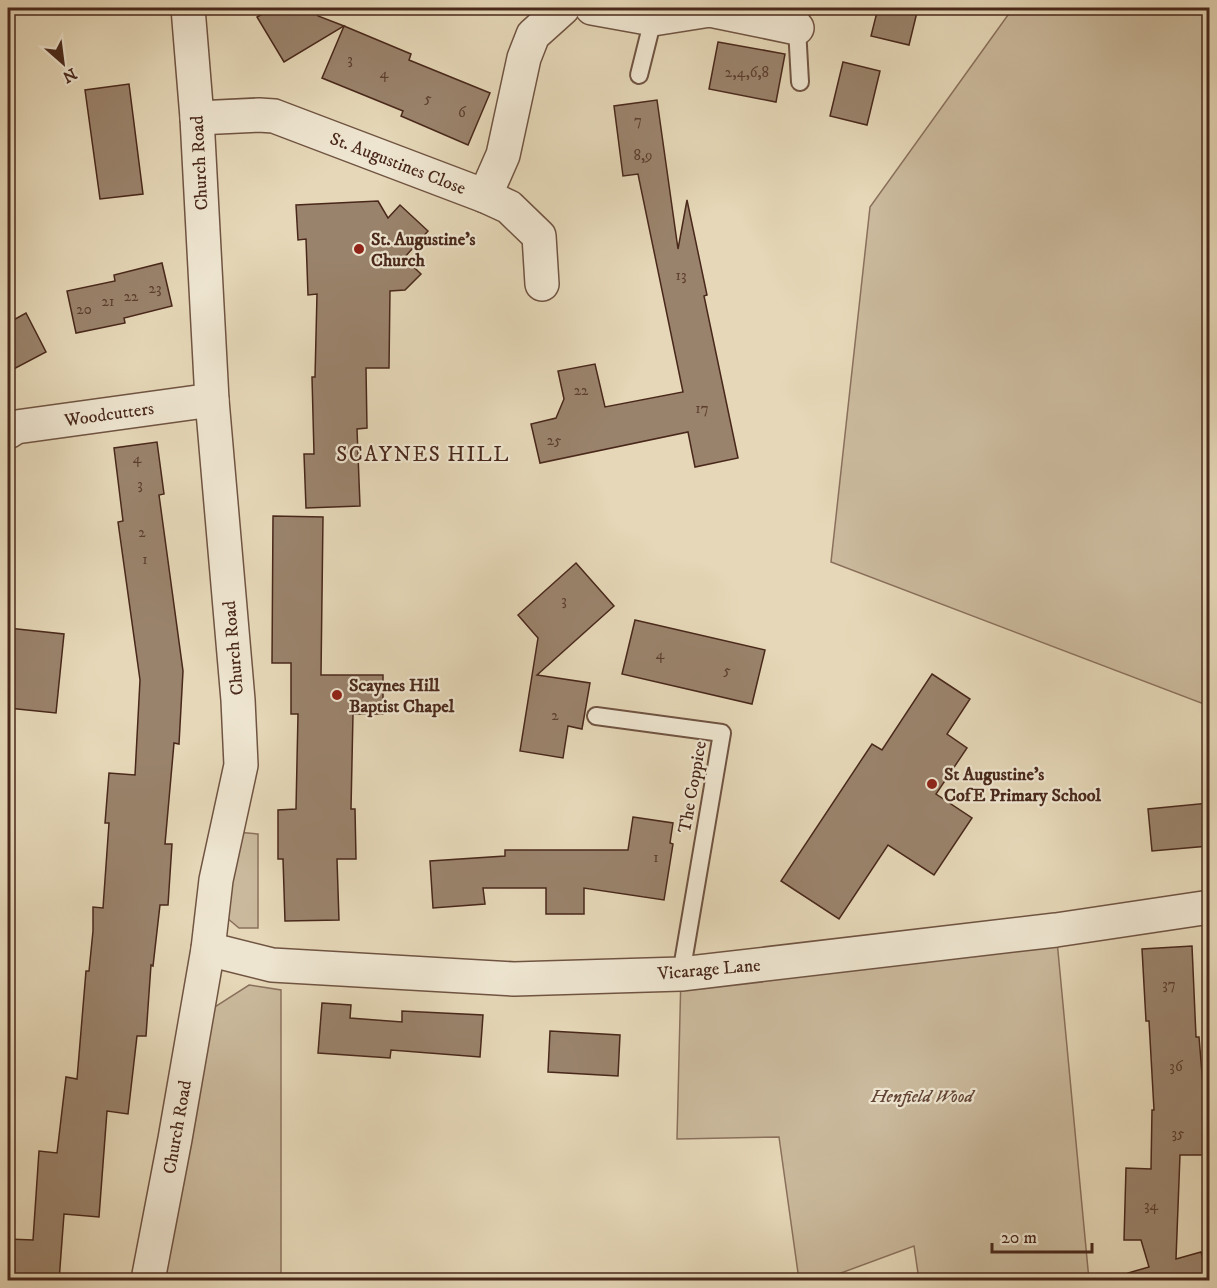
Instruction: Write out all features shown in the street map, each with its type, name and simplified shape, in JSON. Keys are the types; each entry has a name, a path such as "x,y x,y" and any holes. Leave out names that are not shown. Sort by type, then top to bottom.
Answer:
{"street":[{"name":"Church Road","path":"148,1281 176,1139 208,949 216,880 241,765 238,699 212,400 197,118 188,8"},
{"path":"485,196 503,155 524,58 533,35 564,8"},
{"path":"592,8 653,19 710,10 799,18"},
{"name":"St. Augustines Close","path":"197,118 274,116 509,207 539,236 542,284"},
{"name":"Woodcutters","path":"8,432 16,427 212,400"},
{"name":"Vicarage Lane","path":"208,949 272,965 513,979 681,974 1056,930 1209,907"}],"lane":[{"path":"799,18 800,82"},
{"path":"639,75 653,19"},
{"name":"The Coppice","path":"596,716 722,733 681,974"}],"green space":[{"path":"1013,8 1209,8 1209,706 831,562 870,207"},
{"path":"225,831 258,834 258,928 239,928 227,918"},
{"name":"Henfield Wood","path":"1056,930 1089,1280 919,1280 914,1246 822,1280 799,1280 779,1137 677,1139 681,974"},
{"path":"249,985 281,990 281,1280 148,1280 196,1019"}],"building":[{"path":"273,8 313,8 318,16 344,26 284,62 257,17"},
{"path":"878,8 918,8 909,45 871,36"},
{"path":"344,26 411,54 409,60 490,93 468,145 401,116 403,111 322,78"},
{"path":"718,42 785,54 776,102 709,89"},
{"path":"843,62 880,71 867,125 830,116"},
{"path":"129,84 143,194 100,199 85,90"},
{"path":"657,100 678,249 687,200 707,295 704,296 738,458 695,467 688,432 540,463 531,424 556,418 564,399 558,371 595,364 605,407 683,392 638,174 623,176 614,106"},
{"path":"378,201 388,218 400,205 428,231 404,258 421,274 405,290 390,291 389,368 366,368 367,428 357,429 360,506 306,508 304,454 314,454 312,377 315,377 317,294 308,295 306,239 298,240 296,205"},
{"path":"162,263 172,306 124,318 125,323 76,333 67,291 115,281 114,275"},
{"path":"26,313 46,352 8,372 8,323"},
{"path":"157,442 164,494 159,495 183,671 179,744 174,743 165,844 172,844 168,905 160,905 153,966 151,965 146,1036 137,1036 128,1114 107,1111 99,1217 64,1214 59,1281 8,1281 8,1239 33,1240 39,1151 57,1153 66,1077 77,1079 86,971 89,971 93,931 93,907 103,908 109,823 105,823 109,773 135,775 140,680 118,522 123,521 114,448"},
{"path":"273,516 323,517 321,675 383,675 383,714 353,714 351,809 355,809 356,859 337,859 339,920 285,921 283,859 278,859 278,810 296,809 298,714 291,714 291,663 272,663"},
{"path":"576,563 614,606 537,675 590,683 582,729 568,726 563,758 520,751 538,638 518,615"},
{"path":"635,620 765,650 752,704 622,674"},
{"path":"8,628 64,634 56,713 8,708"},
{"path":"932,674 970,699 947,734 967,748 936,794 972,818 934,875 888,845 839,919 781,881 872,744 882,750"},
{"path":"1209,803 1209,846 1152,851 1148,809"},
{"path":"633,817 673,823 670,843 673,844 664,900 584,888 584,914 546,914 546,888 483,888 485,904 433,908 430,861 505,856 505,850 628,850"},
{"path":"1192,946 1196,1037 1199,1037 1205,1110 1204,1155 1180,1155 1176,1259 1201,1252 1209,1281 1129,1281 1128,1273 1149,1267 1141,1240 1124,1240 1126,1168 1151,1169 1152,1110 1154,1110 1142,949"},
{"path":"322,1003 351,1005 350,1018 402,1022 402,1011 483,1015 480,1057 391,1050 390,1058 318,1053"},
{"path":"550,1031 620,1035 618,1076 548,1072"}],"place":[{"name":"St. Augustine's Church","path":"359,249"},
{"name":"Scaynes Hill Baptist Chapel","path":"337,695"},
{"name":"St Augustine's CofE Primary School","path":"932,784"}],"district":[{"name":"SCAYNES HILL","path":"423,454"}]}
